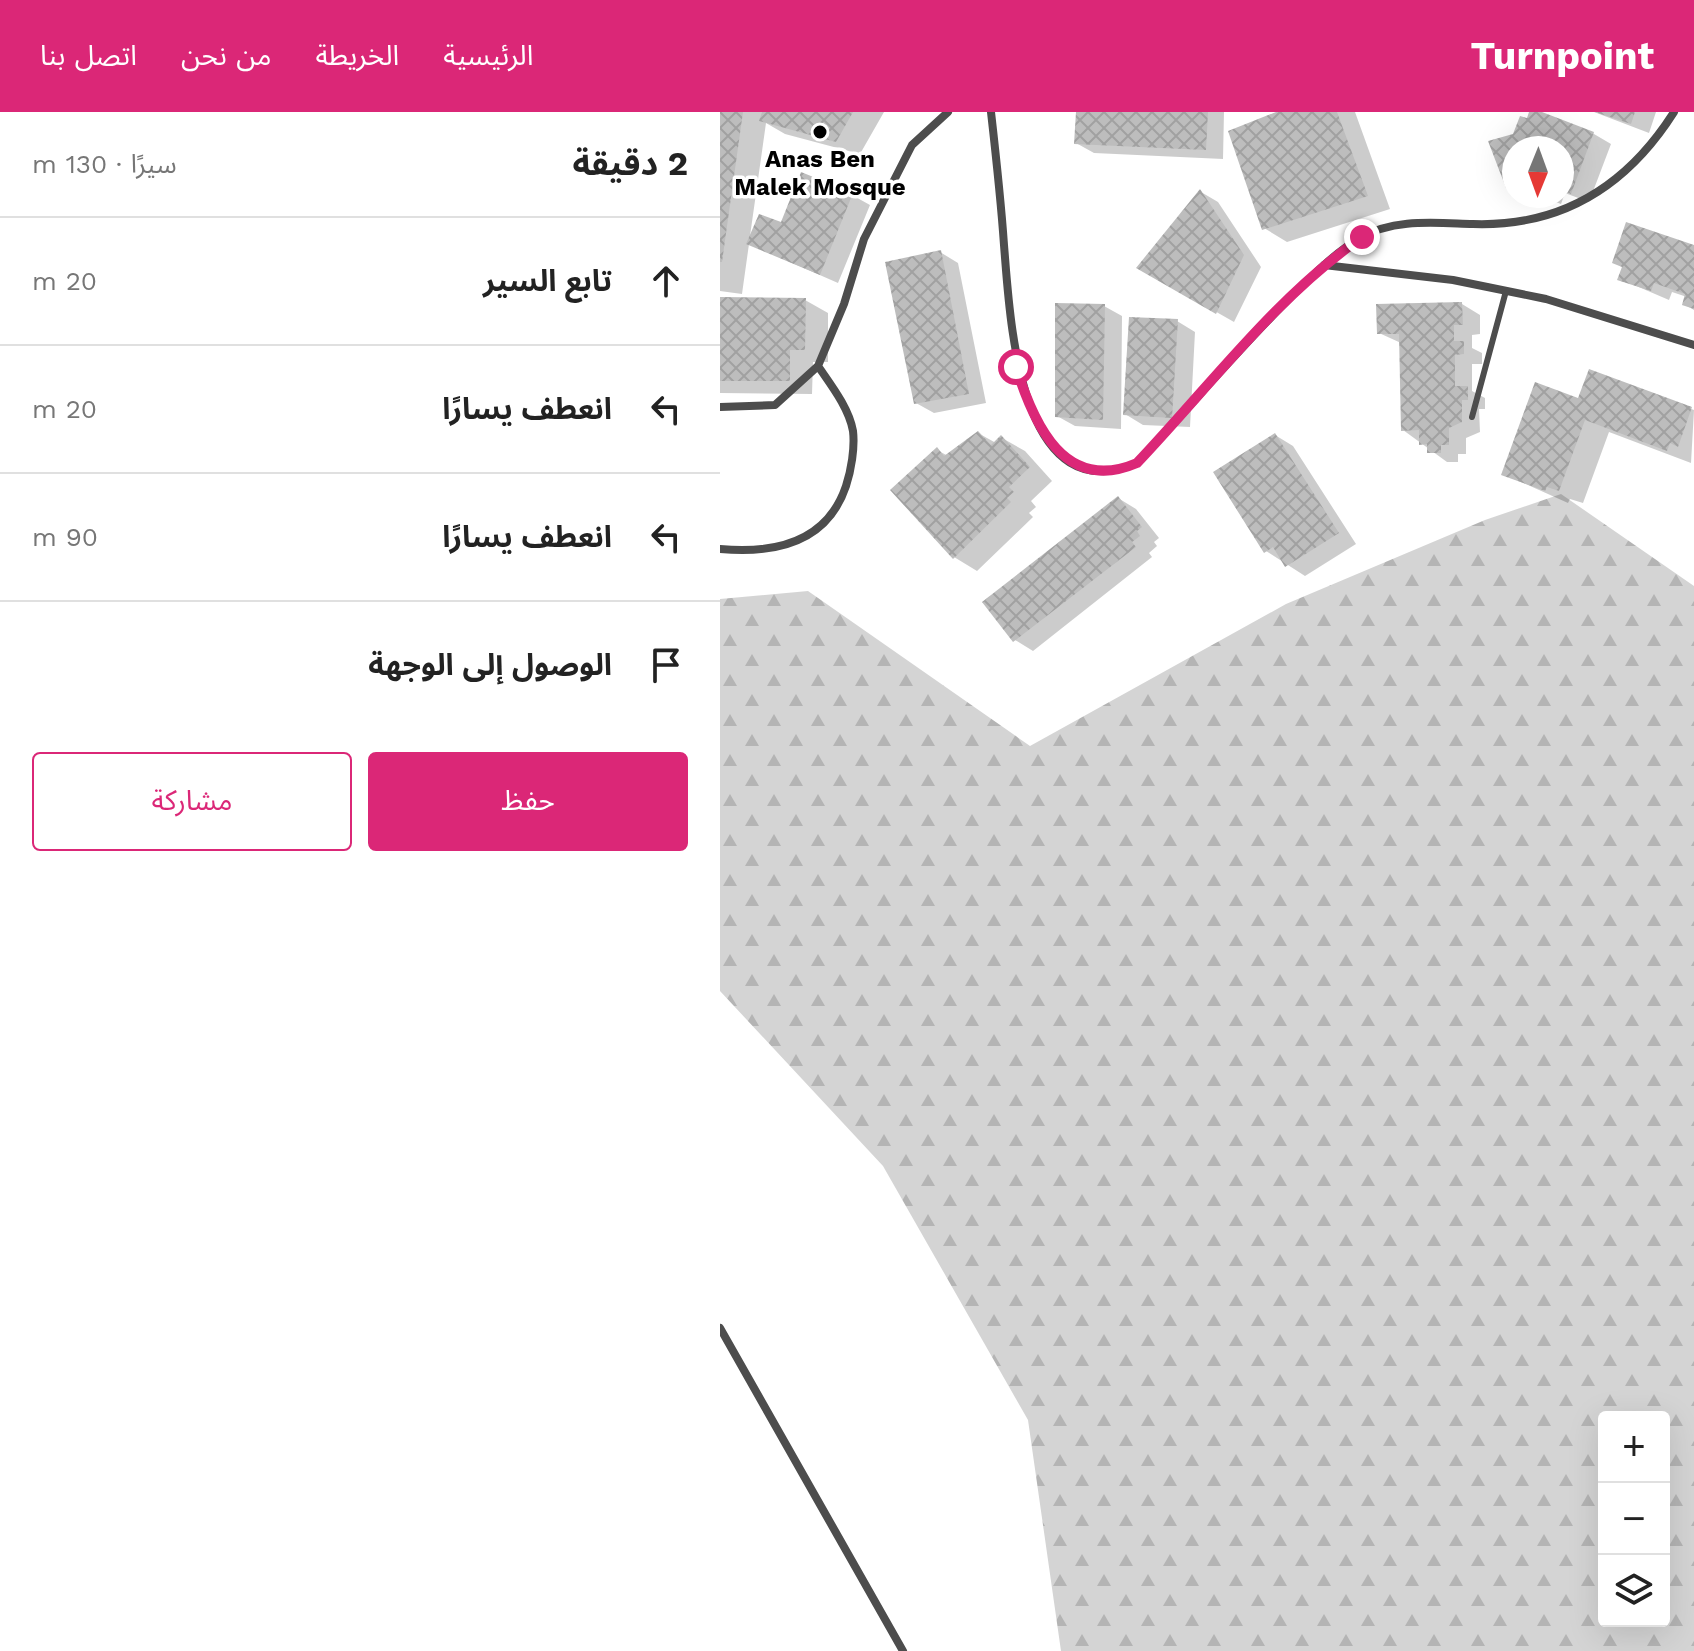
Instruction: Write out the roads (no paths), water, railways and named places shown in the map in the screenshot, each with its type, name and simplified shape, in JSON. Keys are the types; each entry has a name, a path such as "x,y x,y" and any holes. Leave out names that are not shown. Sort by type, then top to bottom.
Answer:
{"street":[{"path":"720,407 775,405 818,366 844,304 864,239 912,145 948,112"},
{"path":"991,112 1008,314 1016,367 1026,399 1057,453 1080,466 1116,472 1137,463 1323,264 1362,237 1408,222 1481,224 1539,219 1601,193 1652,147 1674,112"},
{"path":"1323,264 1453,280 1546,299 1694,345"},
{"path":"720,549 783,546 819,532 839,507 850,473 853,431 838,395 818,366"},
{"path":"720,1328 903,1651"}],"lane":[{"path":"1472,417 1506,291"}],"place":[{"name":"Anas Ben Malek Mosque","path":"820,132"}]}
